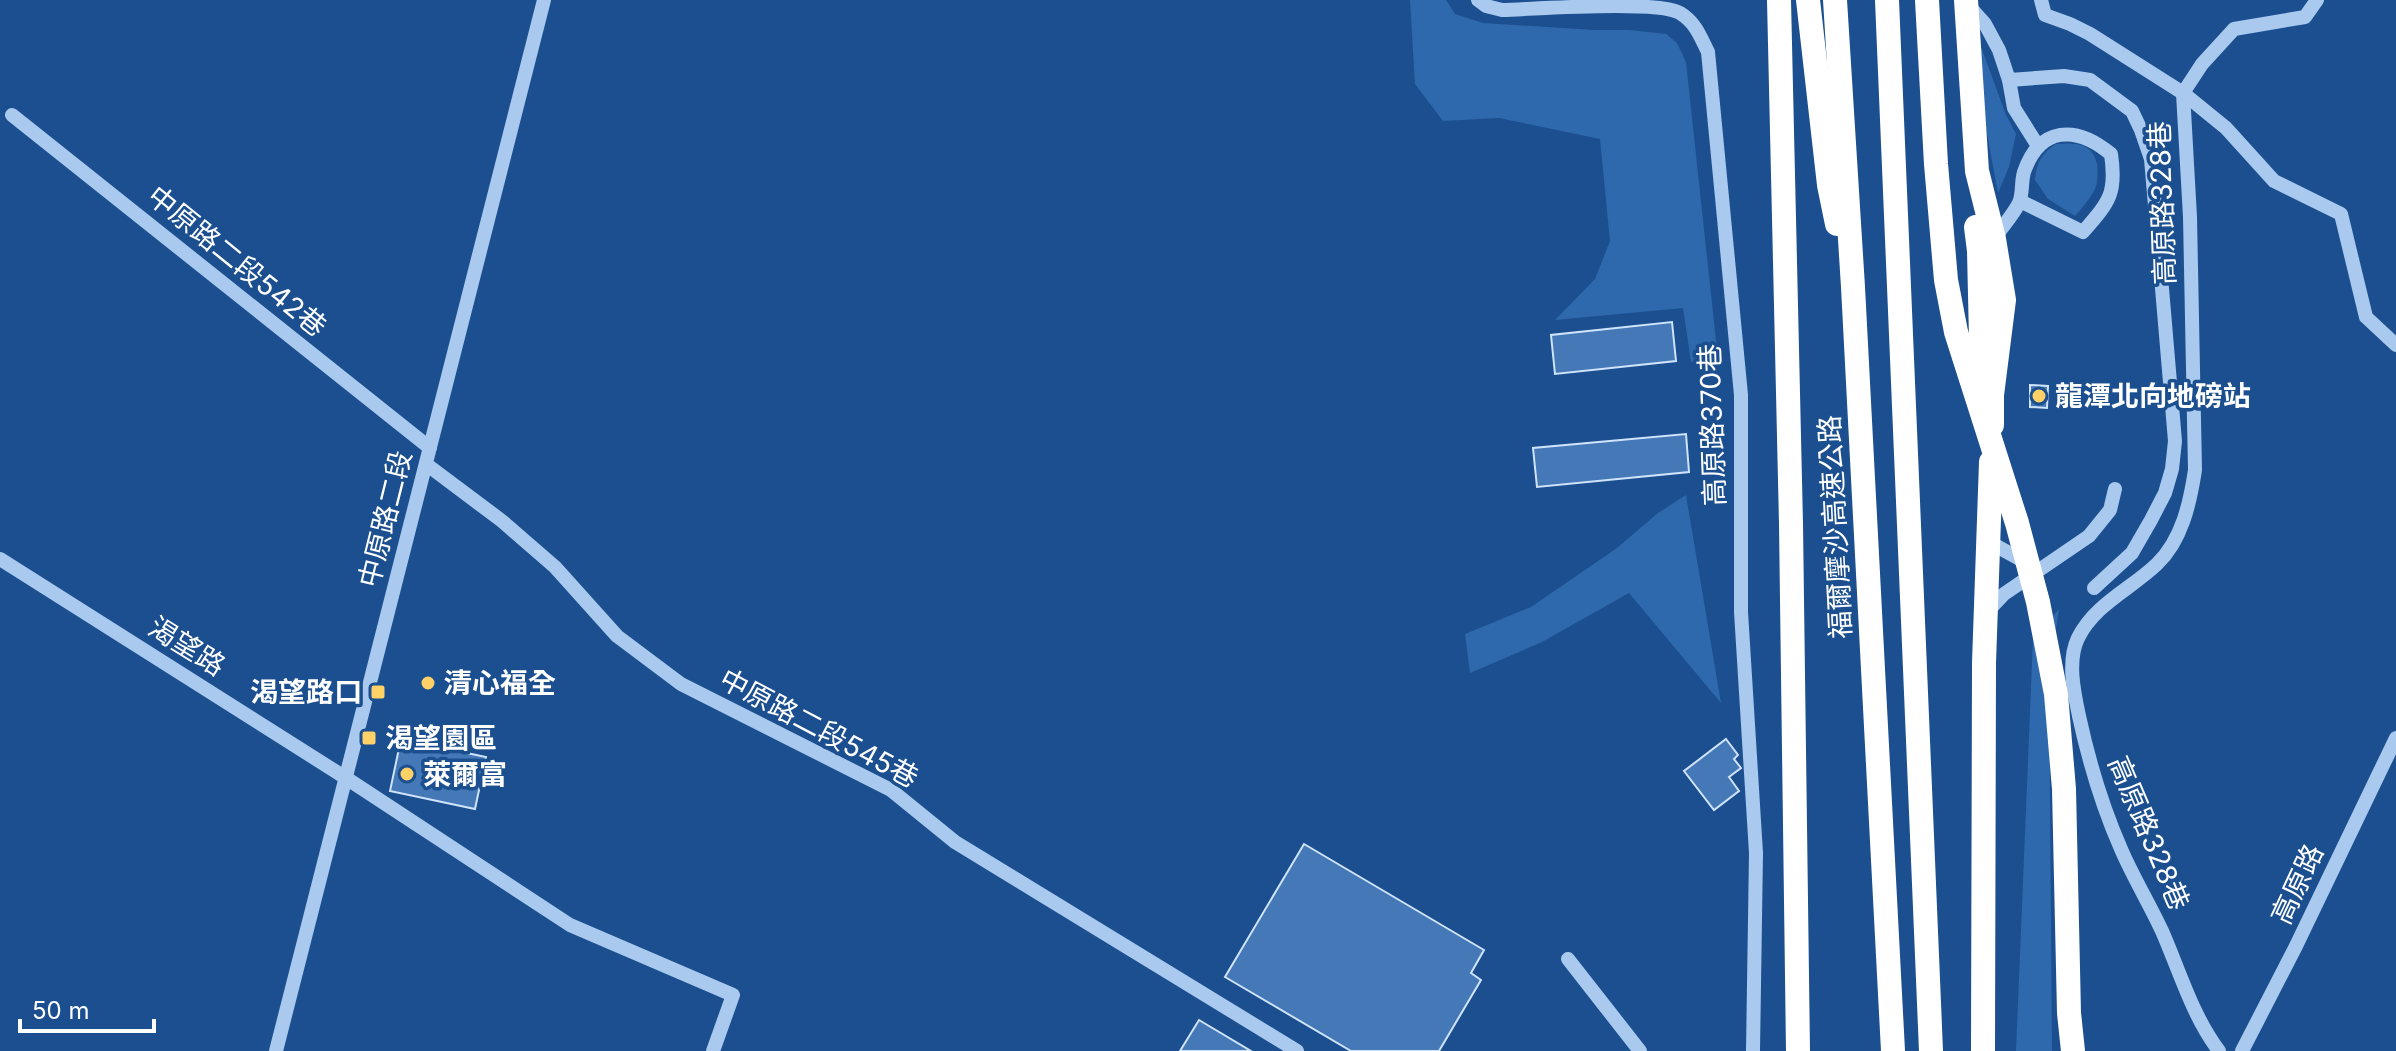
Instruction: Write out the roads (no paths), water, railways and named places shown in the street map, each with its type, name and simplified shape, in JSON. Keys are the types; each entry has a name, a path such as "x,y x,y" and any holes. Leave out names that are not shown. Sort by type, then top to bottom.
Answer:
{"highway":[{"path":"1808,0 1829,185 1853,287"},
{"name":"福爾摩沙高速公路","path":"1835,0 1893,1051"},
{"path":"1887,0 1931,1051"},
{"path":"1927,0 1946,280 1956,332 2017,523 2038,602 2056,694 2064,789 2069,1013 2073,1051"},
{"path":"1966,1 1977,171 1994,239 2004,300 1992,395 1984,663 1983,1051"},
{"path":"1779,10 1791,524 1798,1051"},
{"path":"1975,133 1970,186 1979,251 1982,375 1990,500"}],"street":[{"name":"中原路二段","path":"276,1051 544,0"},
{"name":"高原路370巷","path":"1478,0 1486,6 1502,10 1648,6 1677,11 1695,25 1708,52 1741,395 1741,612 1756,853 1753,1051"},
{"path":"2041,0 2045,15 2090,34 2183,93 2226,128 2274,181 2341,214 2366,317 2396,345"},
{"path":"2183,93 2202,64 2234,29 2305,17 2317,0"},
{"path":"1966,1 1985,24 1999,50 2014,108 2038,146"},
{"path":"2009,80 2064,76 2090,80 2132,111 2151,159 2175,441 2172,469 2165,493 2132,553 2094,588"},
{"name":"高原路328巷","path":"2183,93 2191,264 2195,470 2190,498 2183,522 2169,550 2157,564 2115,595 2093,617 2077,640 2072,666 2074,694 2099,794 2198,1020 2219,1051"},
{"name":"中原路二段542巷","path":"12,115 430,448"},
{"path":"1994,239 2020,201 2024,173 2038,146 2052,136 2072,133 2098,143 2111,154 2115,177 2110,197 2083,232 2020,201"},
{"name":"中原路二段545巷","path":"426,464 502,521 555,567 617,636 681,684 891,790 955,842 1297,1051"},
{"path":"1986,613 2004,594 2089,536 2110,510 2115,489"},
{"path":"1989,542 2040,570"},
{"name":"渴望路","path":"0,559 346,778 570,925 733,995 713,1051"},
{"name":"高原路","path":"2242,1051 2396,738"},
{"path":"1568,959 1640,1051"}],"place":[{"name":"龍潭北向地磅站","path":"2039,396"},
{"name":"清心福全","path":"428,683"},
{"name":"渴望路口","path":"378,692"},
{"name":"渴望園區","path":"369,738"},
{"name":"萊爾富","path":"407,774"}]}
